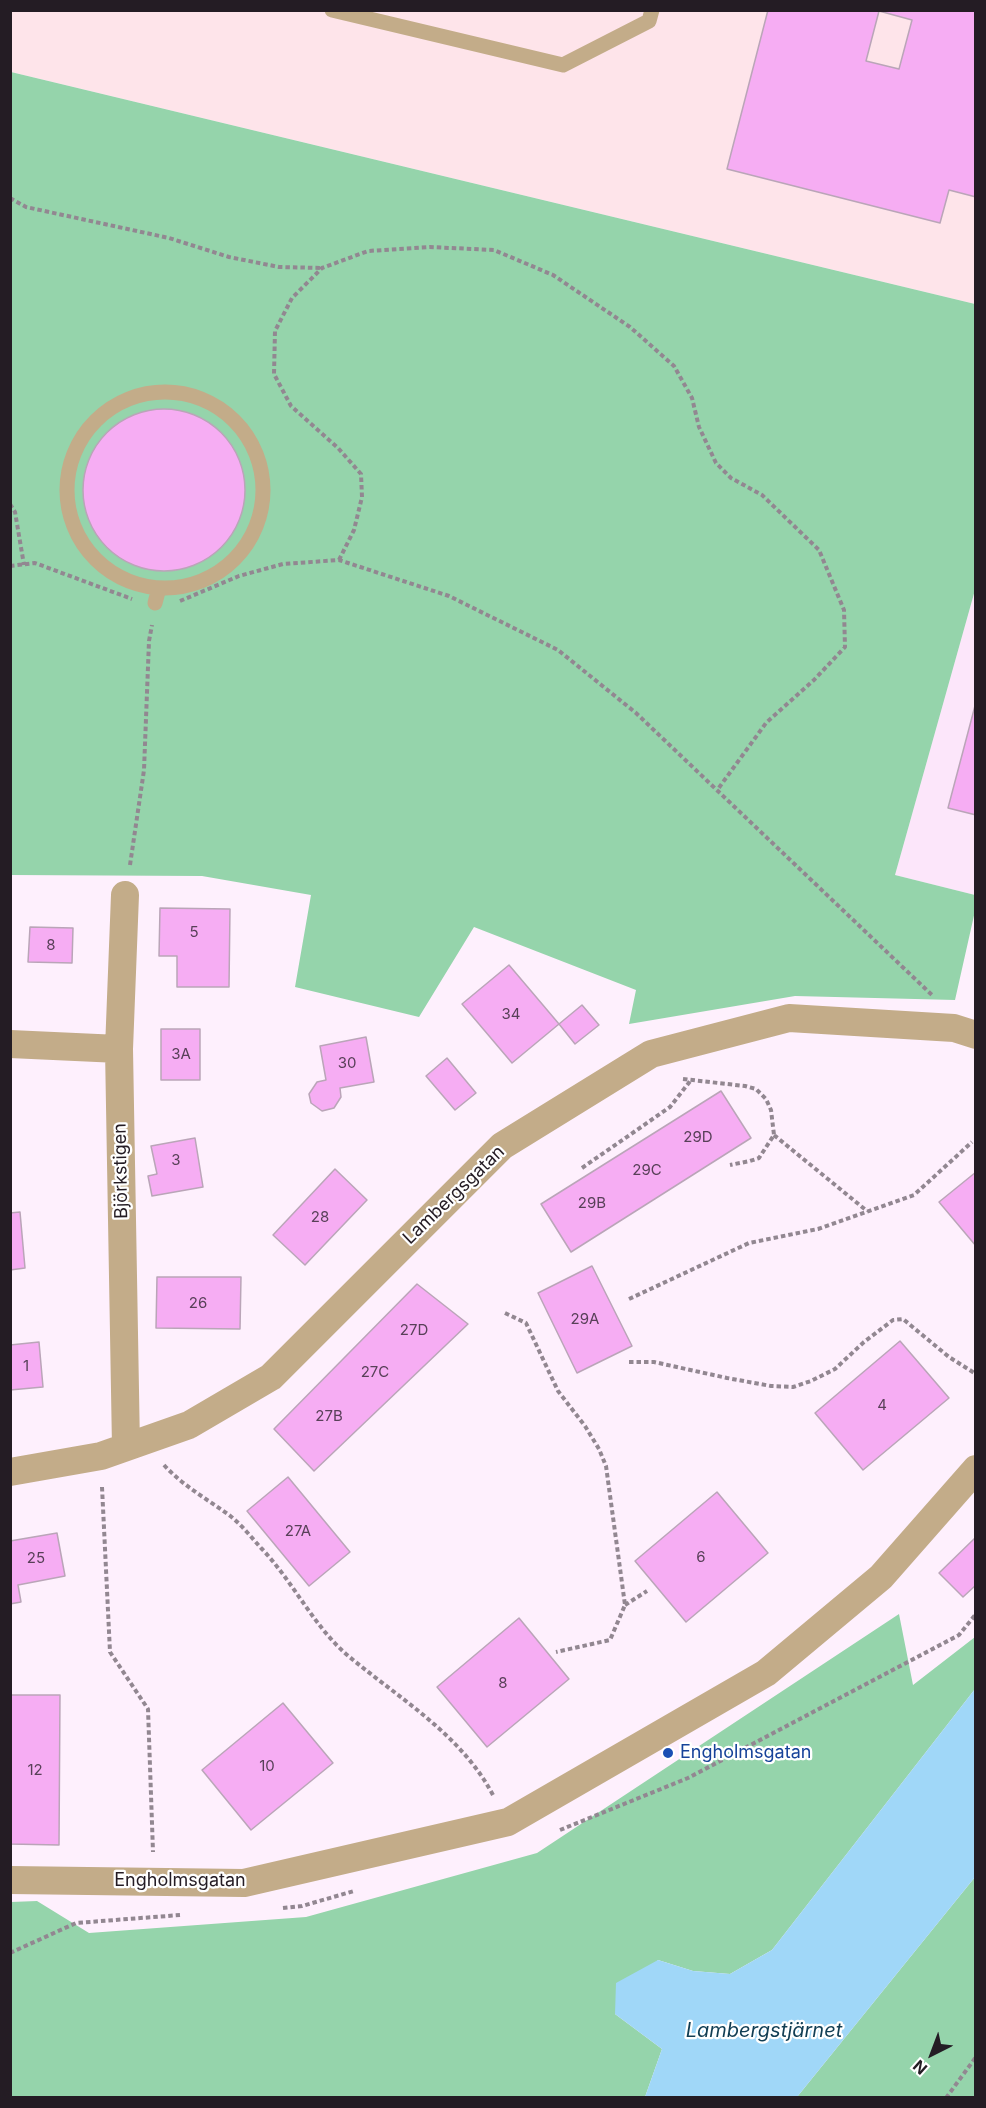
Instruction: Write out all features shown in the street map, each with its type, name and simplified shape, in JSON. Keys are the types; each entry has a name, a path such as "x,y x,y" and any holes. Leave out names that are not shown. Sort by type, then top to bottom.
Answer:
{"street":[{"name":"Björkstigen","path":"123,1448 118,1049 125,895"},
{"name":"Lambergsgatan","path":"10,1472 123,1448 189,1425 271,1377 502,1146 651,1054 789,1018 954,1028 972,1033"},
{"path":"10,1044 118,1049"},
{"name":"Engholmsgatan","path":"10,1880 244,1883 508,1822 766,1673 881,1577 975,1469"}],"lane":[{"path":"332,10 563,65 649,21 652,10"},
{"path":"170,392 195,397 211,404 238,424 252,446 261,470 263,496 258,521 248,544 230,564 208,578 157,596 110,572 91,555 77,534 68,510 66,484 71,459 82,436 99,417 120,402 144,393 170,392"}],"path":[{"path":"10,198 26,207 169,238 229,257 279,267 322,268 368,251 430,247 494,250 553,275 630,327 674,366 692,398 699,428 716,463 731,478 762,495 819,550 844,610 845,647 814,680 766,723 718,789"},
{"path":"322,268 291,298 275,331 274,374 291,406 338,448 361,474 363,497 354,530 339,560"},
{"path":"10,504 15,512 24,565"},
{"path":"157,596 168,605 238,576 283,564 339,560 449,596 558,650 636,713 972,1033"},
{"path":"10,566 35,564 141,602 157,596"},
{"path":"125,895 144,770 149,641 157,596"},
{"path":"680,1079 756,1089 766,1098 771,1110 774,1135 759,1158 730,1165"},
{"path":"582,1168 670,1107 692,1079"},
{"path":"774,1135 868,1211"},
{"path":"629,1299 749,1243 818,1229 914,1195 972,1142"},
{"path":"505,1313 526,1323 558,1391 585,1426 606,1466 625,1605 610,1640 556,1652"},
{"path":"629,1362 654,1362 771,1386 793,1387 812,1381 835,1369 871,1336 893,1320 903,1318 949,1357 975,1374"},
{"path":"154,1882 148,1709 110,1652 123,1448 174,1476 232,1517 273,1560 329,1638 441,1730 459,1748 482,1775 508,1822"},
{"path":"625,1605 647,1591"},
{"path":"946,2097 975,2056"}],"shaded area":[{"path":"11,11 975,11 975,304 11,72"},
{"path":"975,590 975,895 895,875"}],"green space":[{"path":"11,72 975,304 975,590 895,875 975,895 975,911 955,1000 795,996 629,1024 636,990 474,927 419,1017 295,987 311,895 202,876 11,875"},
{"path":"899,1614 913,1685 975,1637 975,1689 772,1950 730,1974 693,1971 658,1960 615,2014 662,2049 645,2097 11,2098 11,1902 37,1901 89,1933 306,1917 537,1853"},
{"path":"975,1877 975,2097 797,2097"}],"water":[{"name":"Lambergstjärnet","path":"975,1689 975,1877 797,2097 645,2097 662,2049 615,2014 616,1983 658,1960 693,1971 730,1974 772,1950"}],"building":[{"path":"768,10 976,10 976,197 949,190 940,223 727,169","holes":["879,11 912,20 899,69 866,61"]},
{"path":"164,409 180,410 195,415 209,422 221,433 232,445 239,459 244,474 244,506 239,521 232,535 221,547 209,558 195,565 180,570 164,571 148,570 133,565 119,558 107,547 96,535 89,521 84,506 83,490 84,474 89,459 96,445 107,433 119,422 133,415 148,410"},
{"path":"976,702 976,815 948,808"},
{"path":"160,908 230,909 229,987 177,987 177,956 159,956"},
{"path":"30,927 73,928 72,963 28,962"},
{"path":"509,965 559,1024 512,1063 462,1004"},
{"path":"582,1005 599,1025 575,1044 559,1024"},
{"path":"161,1029 200,1029 200,1080 161,1080"},
{"path":"366,1037 374,1082 340,1088 341,1097 334,1108 322,1111 311,1103 309,1094 317,1082 326,1080 320,1046"},
{"path":"447,1058 476,1093 455,1110 426,1076"},
{"path":"721,1091 751,1138 571,1252 541,1204"},
{"path":"195,1138 203,1187 152,1196 148,1176 157,1174 151,1146"},
{"path":"335,1169 367,1200 305,1265 273,1235"},
{"path":"976,1172 976,1246 939,1202"},
{"path":"20,1212 25,1268 10,1270 10,1213"},
{"path":"592,1266 632,1346 577,1373 538,1293"},
{"path":"157,1277 241,1277 240,1329 156,1328"},
{"path":"417,1284 468,1324 314,1471 274,1429"},
{"path":"900,1341 949,1398 863,1470 815,1413"},
{"path":"39,1342 43,1387 10,1390 10,1345"},
{"path":"288,1477 350,1552 309,1586 247,1511"},
{"path":"717,1492 768,1553 686,1622 635,1561"},
{"path":"57,1533 65,1576 18,1585 21,1602 10,1604 10,1541"},
{"path":"976,1537 976,1585 963,1597 939,1573"},
{"path":"519,1618 569,1679 487,1747 437,1687"},
{"path":"10,1695 60,1695 59,1845 10,1844"},
{"path":"283,1703 333,1763 251,1830 202,1770"}],"place":[{"name":"Engholmsgatan","path":"668,1753"}]}
